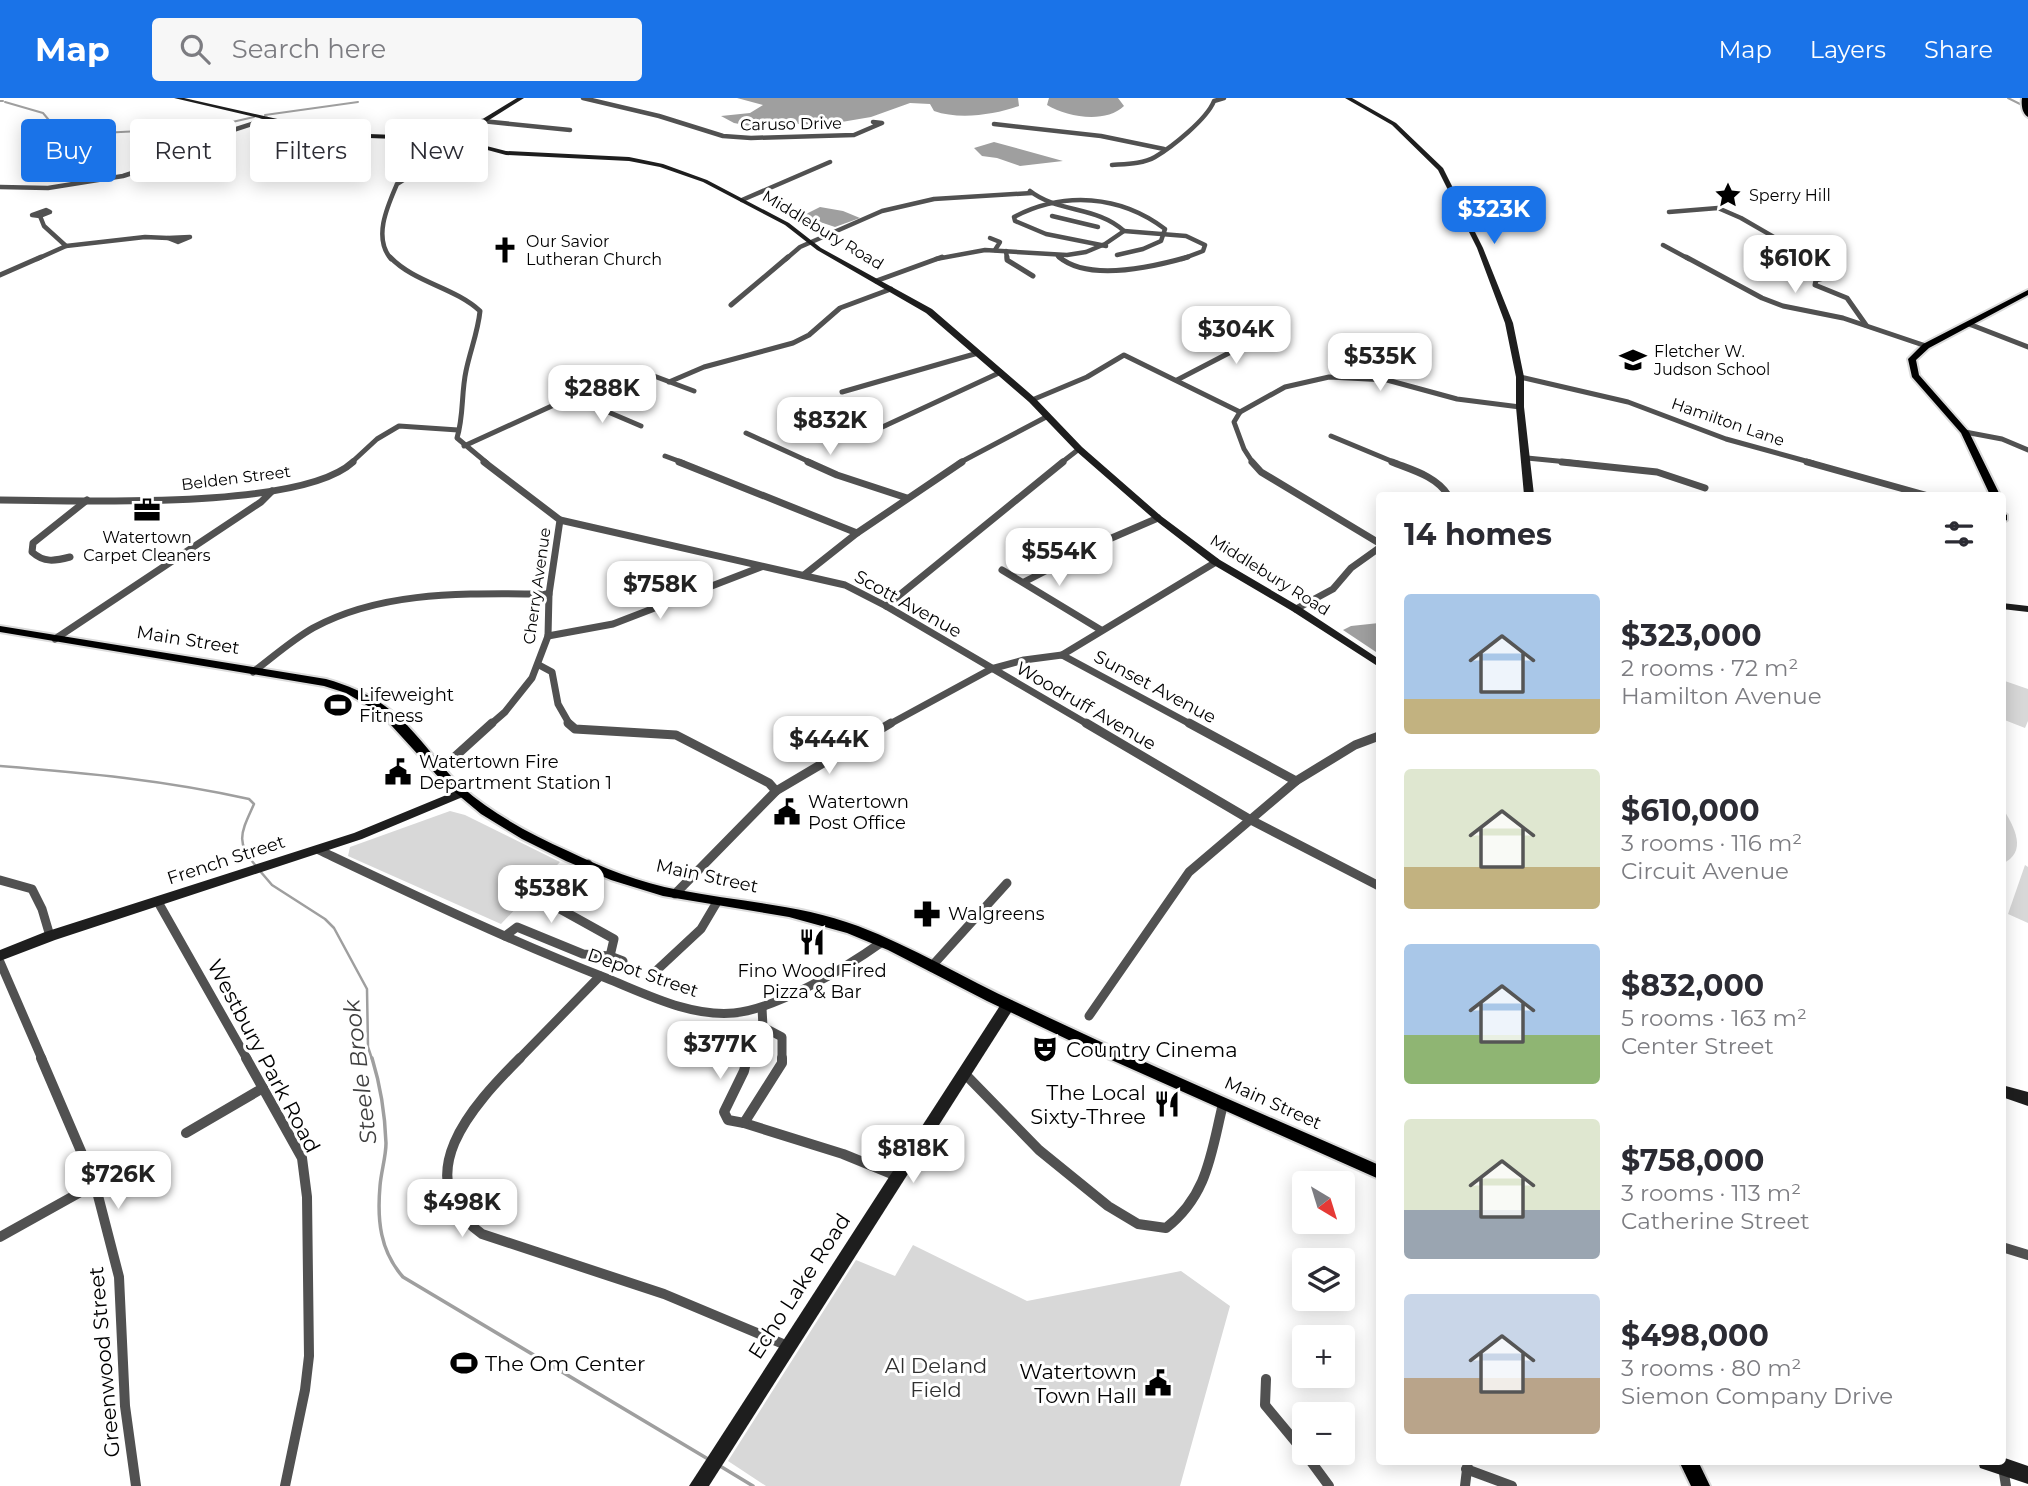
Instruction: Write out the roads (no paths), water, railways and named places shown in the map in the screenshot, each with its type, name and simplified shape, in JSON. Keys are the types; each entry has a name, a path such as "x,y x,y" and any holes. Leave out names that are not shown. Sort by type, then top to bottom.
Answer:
{"main road":[{"path":"2025,98 2028,115"},
{"path":"1994,492 1965,432 1915,374 1912,359 1926,346 2028,292"},
{"path":"1527,458 1529,492"},
{"path":"2006,607 2028,610"},
{"name":"Main Street","path":"0,629 326,683 362,695 393,715 439,771 461,793 505,825 588,864 675,894 836,923 882,942 1007,1005 1223,1104 1376,1170"},
{"name":"Echo Lake Road","path":"788,1346 1007,1005"},
{"path":"2006,1092 2028,1100"},
{"name":"Echo Lake Road","path":"702,1480 718,1454"},
{"path":"1690,1465 1701,1486"}],"street":[{"name":"Middlebury Road","path":"177,98 267,119"},
{"path":"485,119 521,98"},
{"name":"Caruso Drive","path":"583,98 637,110 712,134 736,138 844,136 863,133 876,124"},
{"path":"1112,165 1131,164 1154,158 1189,132 1191,125 1209,113 1214,101 1224,98"},
{"path":"1349,98 1394,124 1445,176 1480,248 1509,323 1520,377 1520,407 1527,458 1657,472 1705,488"},
{"path":"488,122 570,130"},
{"path":"994,124 1101,136 1164,149"},
{"path":"0,187 48,188 123,176 175,159 224,133 250,125"},
{"name":"Middlebury Road","path":"488,149 519,155 616,158 656,164 686,172 787,224 810,243 929,311 1032,400 1079,449 1158,518 1216,562 1376,662"},
{"path":"742,200 830,162"},
{"path":"399,182 395,187 380,233 384,252 402,268 470,301 480,311 478,329 465,374 463,417 457,438 464,446 624,373 636,371 694,391"},
{"path":"731,305 779,263 810,243 882,211 913,202 967,195 1031,192 1048,203 1112,218 1125,231 1165,234 1198,240 1205,245 1203,251 1191,258 1171,264 1091,271 1069,266 1058,256"},
{"path":"1106,246 1046,234 1015,221 1014,217 1048,203 1074,198 1105,202 1159,224 1165,234"},
{"path":"1669,212 1718,208 1809,257 1836,275 1816,280 1815,285 1847,298 1866,325"},
{"path":"1074,220 1083,211"},
{"path":"40,216 46,230 62,240 66,246"},
{"path":"1052,216 1098,227"},
{"path":"876,281 964,252 995,250 1058,256 1084,253 1106,246 1125,231"},
{"path":"1117,255 1154,246 1165,234"},
{"path":"0,275 66,246 145,237 168,238"},
{"path":"990,238 1000,242 995,250"},
{"path":"1663,245 1762,298 1866,325 1926,346"},
{"path":"1006,251 1007,260 1033,276"},
{"path":"669,382 704,367 793,344 809,335 840,307 891,289"},
{"path":"1969,324 2028,347"},
{"path":"1177,380 1280,326"},
{"path":"842,393 978,353"},
{"path":"1032,400 1087,377 1124,355 1240,412"},
{"path":"878,429 1000,372"},
{"path":"1376,543 1261,472 1246,457 1238,437 1234,422 1240,412 1285,387 1306,380 1329,377 1387,380 1457,398 1520,407"},
{"name":"Hamilton Lane","path":"1520,377 1628,402 1726,439 1915,492"},
{"path":"573,397 640,426"},
{"path":"804,575 950,468 1048,416"},
{"name":"Belden Street","path":"0,500 198,499 272,491 331,475 346,467 377,439 399,426 458,430"},
{"path":"1965,432 2002,439 2028,450"},
{"path":"746,433 837,475 907,498"},
{"path":"1331,436 1428,477 1446,492"},
{"name":"Cherry Avenue","path":"439,771 505,712 539,665 548,636 549,594 560,520 464,446"},
{"path":"886,606 1079,449"},
{"path":"665,456 858,533"},
{"path":"55,639 261,502 272,491"},
{"path":"70,558 52,562 41,561 32,552 33,543 87,500"},
{"path":"1024,583 1100,543 1158,518"},
{"name":"Scott Avenue","path":"560,520 845,585 886,606 991,669"},
{"path":"1296,610 1333,589 1351,568 1376,547"},
{"path":"991,669 1024,660 1062,655 1216,562"},
{"path":"548,636 613,624 762,566"},
{"path":"1002,570 1101,630"},
{"path":"253,672 315,627 394,600 446,595 549,594"},
{"name":"Sunset Avenue","path":"1062,655 1296,781"},
{"path":"539,665 552,673 559,711 575,729 676,735 769,783 776,791"},
{"name":"Woodruff Avenue","path":"675,894 776,791 882,728 991,669 1249,819 1376,884"},
{"path":"1089,1016 1189,872 1296,781 1355,745 1376,737"},
{"name":"French Street","path":"0,956 50,936 318,850 404,819 461,793"},
{"name":"Depot Street","path":"318,850 505,936 600,976 683,1006 730,1013 762,1008 882,942"},
{"path":"588,864 551,904 614,939 610,956"},
{"path":"0,880 32,889 42,909 50,936"},
{"path":"931,967 1007,883"},
{"name":"Westbury Park Road","path":"158,902 302,1158 307,1197 309,1356 305,1390 285,1486"},
{"path":"657,970 701,929 717,902"},
{"path":"505,936 517,927 583,954 610,956 623,961"},
{"name":"Greenwood Street","path":"0,962 95,1184 119,1277 125,1406 136,1486"},
{"path":"600,976 476,1104 451,1148 448,1161 450,1198 466,1223 482,1234 664,1294 788,1346"},
{"path":"762,1008 763,1027"},
{"path":"744,1123 782,1063 782,1037 763,1027"},
{"path":"763,1027 746,1040 749,1061 727,1097 724,1112 728,1120 843,1154 897,1176"},
{"path":"964,1073 1039,1150 1108,1206 1138,1224 1166,1228 1186,1212 1205,1177 1223,1104"},
{"path":"186,1133 263,1088"},
{"path":"0,1237 95,1184"},
{"path":"2006,1248 2028,1255"},
{"name":"Echo Lake Road","path":"718,1454 788,1346"},
{"path":"1266,1379 1265,1405 1292,1438"},
{"path":"1314,1465 1329,1486"},
{"path":"1465,1486 1467,1465 1512,1486"},
{"path":"1998,1472 2028,1475"}],"waterway":[{"path":"2008,98 2020,104"},
{"path":"5,102 43,113 53,125 50,129 60,135 141,131 180,134 254,117"},
{"path":"265,115 358,102"},
{"name":"Steele Brook","path":"0,766 125,778 249,799 254,804 242,836 245,850 256,866"},
{"name":"Steele Brook","path":"260,871 272,885 325,919 334,928 367,989 368,1047 372,1059"},
{"name":"Steele Brook","path":"372,1058 385,1122 380,1223 389,1257 403,1277 708,1459"},
{"name":"Steele Brook","path":"720,1466 753,1486"}],"place":[{"name":"Sperry Hill","path":"1728,195"},
{"name":"Our Savior Lutheran Church","path":"505,250"},
{"name":"Fletcher W. Judson School","path":"1633,360"},
{"name":"Watertown Carpet Cleaners","path":"147,510"},
{"name":"Lifeweight Fitness","path":"338,705"},
{"name":"Watertown Fire Department Station 1","path":"398,772"},
{"name":"Watertown Post Office","path":"787,812"},
{"name":"Walgreens","path":"927,914"},
{"name":"Fino Wood Fired Pizza & Bar","path":"812,942"},
{"name":"Country Cinema","path":"1045,1049"},
{"name":"The Local Sixty-Three","path":"1167,1104"},
{"name":"The Om Center","path":"464,1363"},
{"name":"Watertown Town Hall","path":"1158,1383"}],"park label":[{"name":"Al Deland Field","path":"936,1377"}]}
